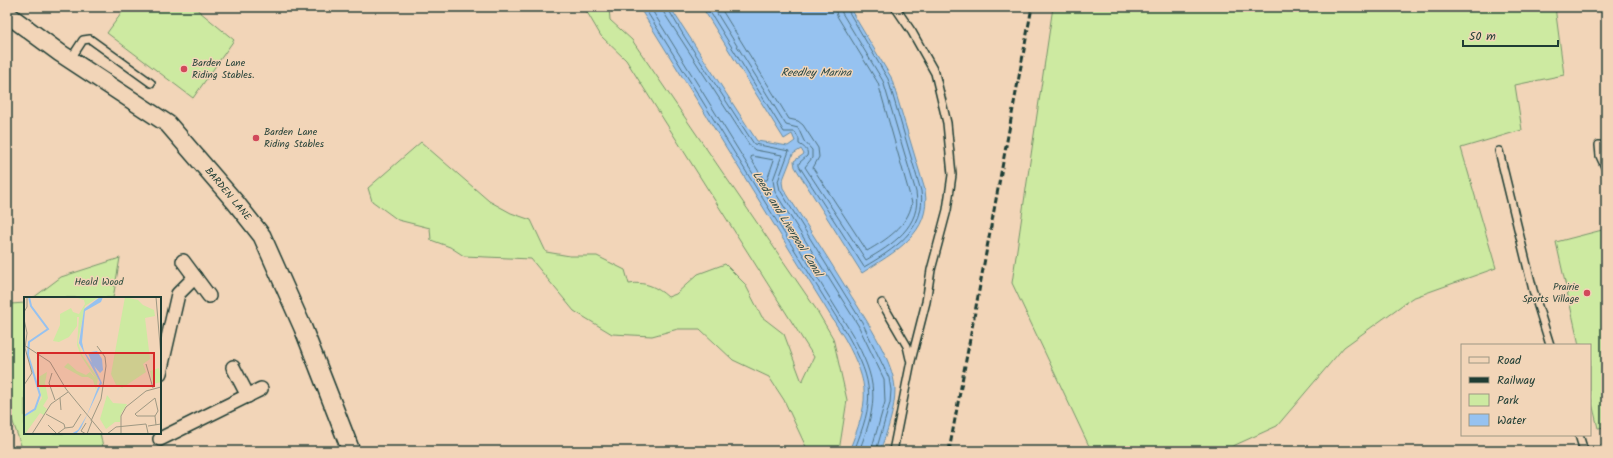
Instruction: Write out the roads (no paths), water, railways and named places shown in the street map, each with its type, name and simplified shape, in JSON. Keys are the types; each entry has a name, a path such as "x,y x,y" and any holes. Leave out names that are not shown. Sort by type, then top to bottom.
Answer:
{"street":[{"name":"BARDEN LANE","path":"7,14 70,60 168,124 236,203 262,236 303,328 351,451"},
{"path":"184,260 209,296"},
{"path":"161,369 178,294 195,277"},
{"path":"233,366 248,396"},
{"path":"161,441 261,389"}],"lane":[{"path":"892,451 910,361 926,302 931,270 947,210 952,175 947,123 935,73 912,32 895,7"},
{"path":"70,60 83,40 90,39 151,83"},
{"path":"1599,144 1600,156 1606,169"},
{"path":"1498,151 1533,290 1550,344"},
{"path":"882,303 907,346 910,361"},
{"path":"1578,436 1584,451"}],"water":[{"name":"Reedley Marina","path":"639,7 670,7 757,141 788,146 795,141 792,134 784,139 702,7 849,7 891,77 925,190 926,205 923,219 917,230 908,240 898,249 862,273 795,167 794,161 804,154 801,149 793,154 782,182 783,188 868,322 889,364 893,377 895,397 890,421 880,451 849,451 860,419 864,394 863,382 859,370 845,339"}],"railway":[{"path":"949,451 1032,7"}],"place":[{"name":"Barden Lane Riding Stables.","path":"184,69"},
{"name":"Barden Lane Riding Stables","path":"256,138"},
{"name":"Prairie Sports Village","path":"1587,293"}],"water label":[{"name":"Leeds and Liverpool Canal","path":"787,224"}],"park label":[{"name":"Heald Wood","path":"99,282"}]}
